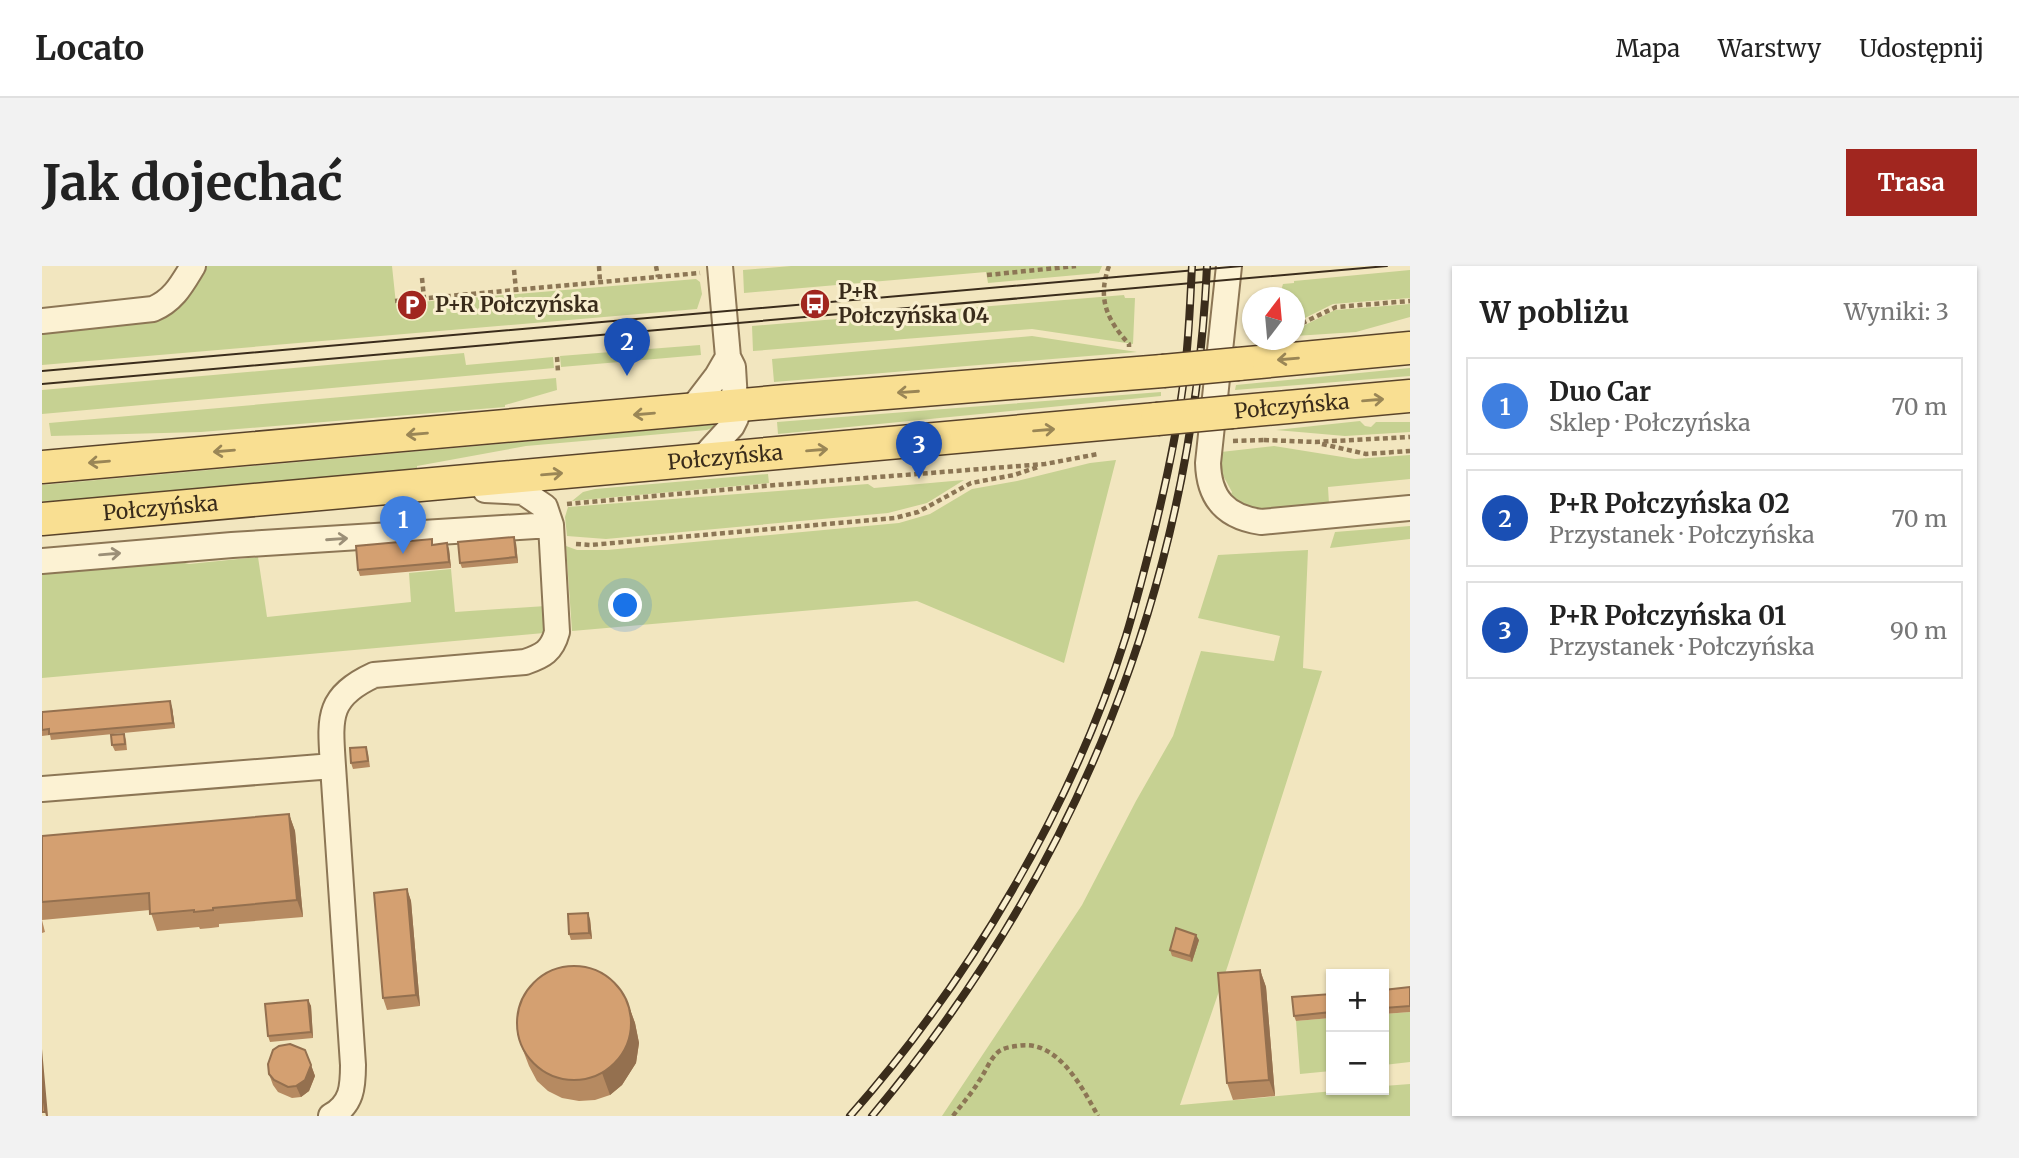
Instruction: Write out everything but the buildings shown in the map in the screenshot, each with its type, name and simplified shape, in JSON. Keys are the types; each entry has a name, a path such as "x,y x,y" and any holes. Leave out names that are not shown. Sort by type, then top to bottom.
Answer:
{"main road":[{"path":"42,467 1410,348"},
{"name":"Połczyńska","path":"42,519 1410,396"}],"lane":[{"path":"42,321 153,309 174,296 193,266"},
{"path":"700,461 736,418 733,367 729,357 720,266"},
{"path":"1229,266 1209,463 1209,476 1217,499 1235,514 1247,520 1261,522 1410,508"},
{"path":"691,410 729,357"},
{"path":"331,1116 348,1099 353,1089 354,1065 333,766 333,713 352,685 374,675 525,662 541,657 553,646 557,632 548,516 523,492 411,487"},
{"path":"42,561 548,516"},
{"path":"42,789 333,766"}],"path":[{"path":"599,266 600,282"},
{"path":"656,266 658,276"},
{"path":"395,301 705,273 704,266"},
{"path":"987,275 1076,266"},
{"path":"1109,266 1103,296 1108,317 1129,347"},
{"path":"514,270 516,290"},
{"path":"422,278 424,298"},
{"path":"1305,322 1336,307 1410,301"},
{"path":"557,357 558,372"},
{"path":"1264,440 1315,442 1410,437"},
{"path":"1315,442 1366,454 1410,451"},
{"path":"548,516 776,485 1045,464 1102,454"},
{"path":"548,516 567,541 578,545 895,518 918,512 971,483 1014,475 1045,464"},
{"path":"953,1116 980,1080 990,1060 1000,1050 1033,1045 1043,1048 1072,1074 1098,1116"}],"green space":[{"path":"200,266 392,266 396,304 696,279 700,282 702,294 697,309 42,365 42,326 148,317"},
{"path":"791,266 1102,266 1099,273 988,283 986,272 744,293 743,270"},
{"path":"1410,270 1410,298 1333,304 1305,318 1305,287 1282,287 1283,284"},
{"path":"1124,295 1125,298 1135,298 1133,344 1032,329 753,351 752,326"},
{"path":"1410,304 1410,317 1356,332 1305,335 1305,325 1335,310"},
{"path":"1032,336 1137,352 774,382 772,359"},
{"path":"700,345 701,355 561,367 560,356"},
{"path":"464,353 466,365 553,357 554,368 42,414 42,390"},
{"path":"1410,368 1410,376 1235,390 1236,385"},
{"path":"556,378 557,390 505,407 201,432 51,436 49,423"},
{"path":"1161,392 1161,396 778,434 777,422"},
{"path":"1360,421 1371,427 1376,422 1410,422 1410,432 1345,436 1276,430"},
{"path":"721,424 707,430 526,446 417,468 316,480 42,503 42,485"},
{"path":"1274,446 1355,459 1410,455 1410,479 1328,487 1329,504 1290,509 1252,507 1230,496 1232,492 1220,470 1221,452"},
{"path":"1116,460 1064,663 917,601 572,631 566,546 577,550 607,550 899,523 930,514 972,489 1090,463"},
{"path":"768,474 769,483 572,501 583,492 595,489"},
{"path":"964,480 927,503 888,513 606,539 567,536 565,517 568,507 868,484 874,488"},
{"path":"1410,526 1410,539 1330,548 1335,532"},
{"path":"1308,550 1303,668 1322,671 1180,1105 1326,1092 1326,1095 1389,1095 1389,1086 1410,1084 1410,1116 942,1116 1082,905 1173,736 1201,651 1274,661 1280,636 1198,618 1218,555"},
{"path":"258,557 267,617 411,602 409,573 451,569 455,612 546,606 548,621 544,633 42,678 42,573 173,560 189,564"},
{"path":"1410,1012 1410,1062 1389,1064 1389,1014"},
{"path":"1326,1018 1326,1071 1300,1074 1296,1021"}],"tram line":[{"path":"42,371 1242,266"},
{"path":"42,384 1387,266"}],"railway":[{"path":"850,1116 936,1008 1012,890 1077,765 1104,700 1138,596 1172,453 1186,363 1192,266"},
{"path":"872,1116 945,1022 1009,925 1064,824 1111,719 1148,611 1177,499 1197,384 1207,266"}],"place":[{"name":"P+R Połczyńska 04","path":"815,304"},
{"name":"P+R Połczyńska","path":"412,305"},
{"name":"P+R Połczyńska 02","path":"627,376"},
{"name":"P+R Połczyńska 01","path":"919,479"},
{"name":"Duo Car","path":"403,554"}]}
